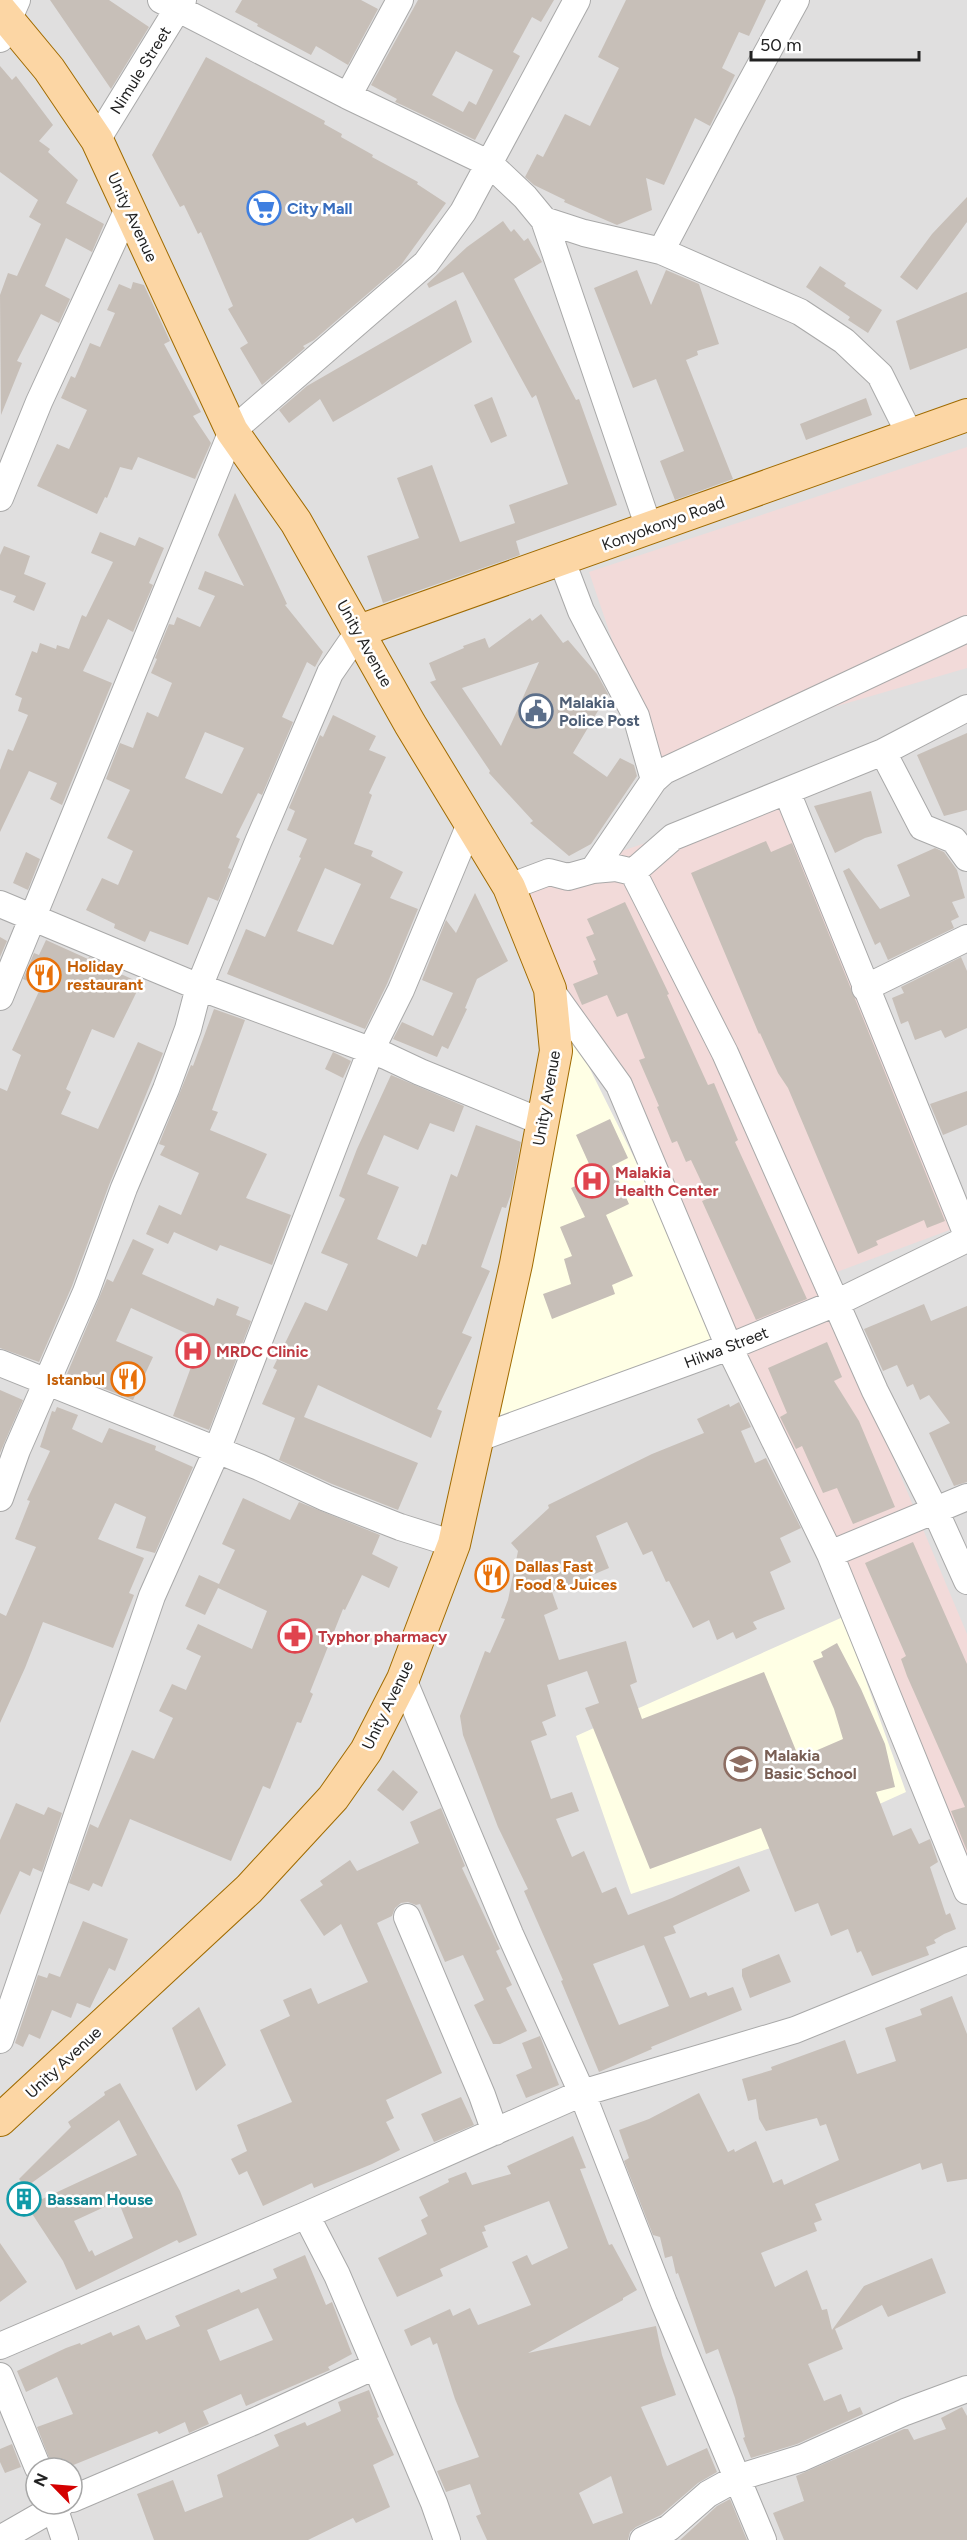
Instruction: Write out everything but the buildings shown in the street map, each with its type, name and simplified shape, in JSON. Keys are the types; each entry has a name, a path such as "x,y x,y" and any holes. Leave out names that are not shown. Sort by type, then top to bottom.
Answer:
{"main road":[{"name":"Unity Avenue","path":"0,2120 249,1889 333,1798 366,1751 403,1679 454,1544 516,1264 556,1051 550,989 509,886 410,724 296,522 232,431 97,140 48,69 6,17"},
{"name":"Konyokonyo Road","path":"359,631 911,437 967,415"}],"street":[{"path":"348,96 400,0"},
{"path":"0,997 232,431 426,263 463,212 577,0"},
{"path":"661,251 796,0"},
{"path":"174,3 348,96 490,164 525,197 544,220 649,528"},
{"name":"Nimule Street","path":"97,140 174,3"},
{"path":"0,498 39,402 128,209"},
{"path":"544,220 585,233 661,251 800,312 844,341 880,375 911,437"},
{"path":"561,561 581,611 636,716 654,780"},
{"path":"593,870 654,780 664,771 967,629"},
{"path":"0,1498 46,1382 86,1292 124,1188 166,1089 188,1029 199,987 258,842 330,674 359,631"},
{"path":"633,872 673,837 883,752 967,708"},
{"path":"883,752 922,827 954,840 967,858"},
{"path":"787,792 967,1237"},
{"path":"0,2040 152,1596 217,1450 371,1050 401,990 470,824"},
{"path":"509,886 549,872 568,877 593,870 616,868 633,872 725,1053 875,1391 935,1510 967,1581"},
{"path":"0,904 282,1020 371,1050 542,1122"},
{"path":"865,988 967,938"},
{"path":"550,989 619,1084 729,1347 830,1554 967,1891"},
{"name":"Hilwa Street","path":"479,1438 729,1347 836,1303 967,1237"},
{"path":"0,1363 217,1450 400,1527 454,1544"},
{"path":"830,1554 967,1497"},
{"path":"403,1679 510,1934 582,2093 664,2303 763,2540"},
{"path":"407,1917 482,2095 495,2132"},
{"path":"0,2346 306,2215 582,2093 795,2030 967,1960"},
{"path":"306,2215 337,2275 434,2503 447,2540"},
{"path":"84,2494 255,2421 375,2366"},
{"path":"0,2376 33,2456"},
{"path":"643,2540 669,2528 708,2494 737,2478 802,2458 905,2412 967,2389"},
{"path":"0,2539 39,2516"},
{"path":"62,2516 65,2540"}],"shaded area":[{"path":"0,0 967,0 967,2540 0,2540"},
{"path":"967,447 967,668 653,760 589,572"},
{"path":"784,797 955,1228 818,1279 967,1634 967,1880 516,886"},
{"name":"Malakia Health Center","path":"568,1025 724,1338 490,1430"},
{"name":"Malakia Basic School","path":"843,1617 906,1792 813,1834 631,1894 576,1736"}],"place":[{"name":"City Mall","path":"264,208"},
{"name":"Malakia Police Post","path":"536,711"},
{"name":"Holiday restaurant","path":"44,975"},
{"name":"Malakia Health Center","path":"592,1181"},
{"name":"MRDC Clinic","path":"193,1351"},
{"name":"Istanbul","path":"128,1379"},
{"name":"Dallas Fast Food & Juices","path":"492,1575"},
{"name":"Typhor pharmacy","path":"295,1636"},
{"name":"Malakia Basic School","path":"741,1764"},
{"name":"Bassam House","path":"24,2199"}]}
